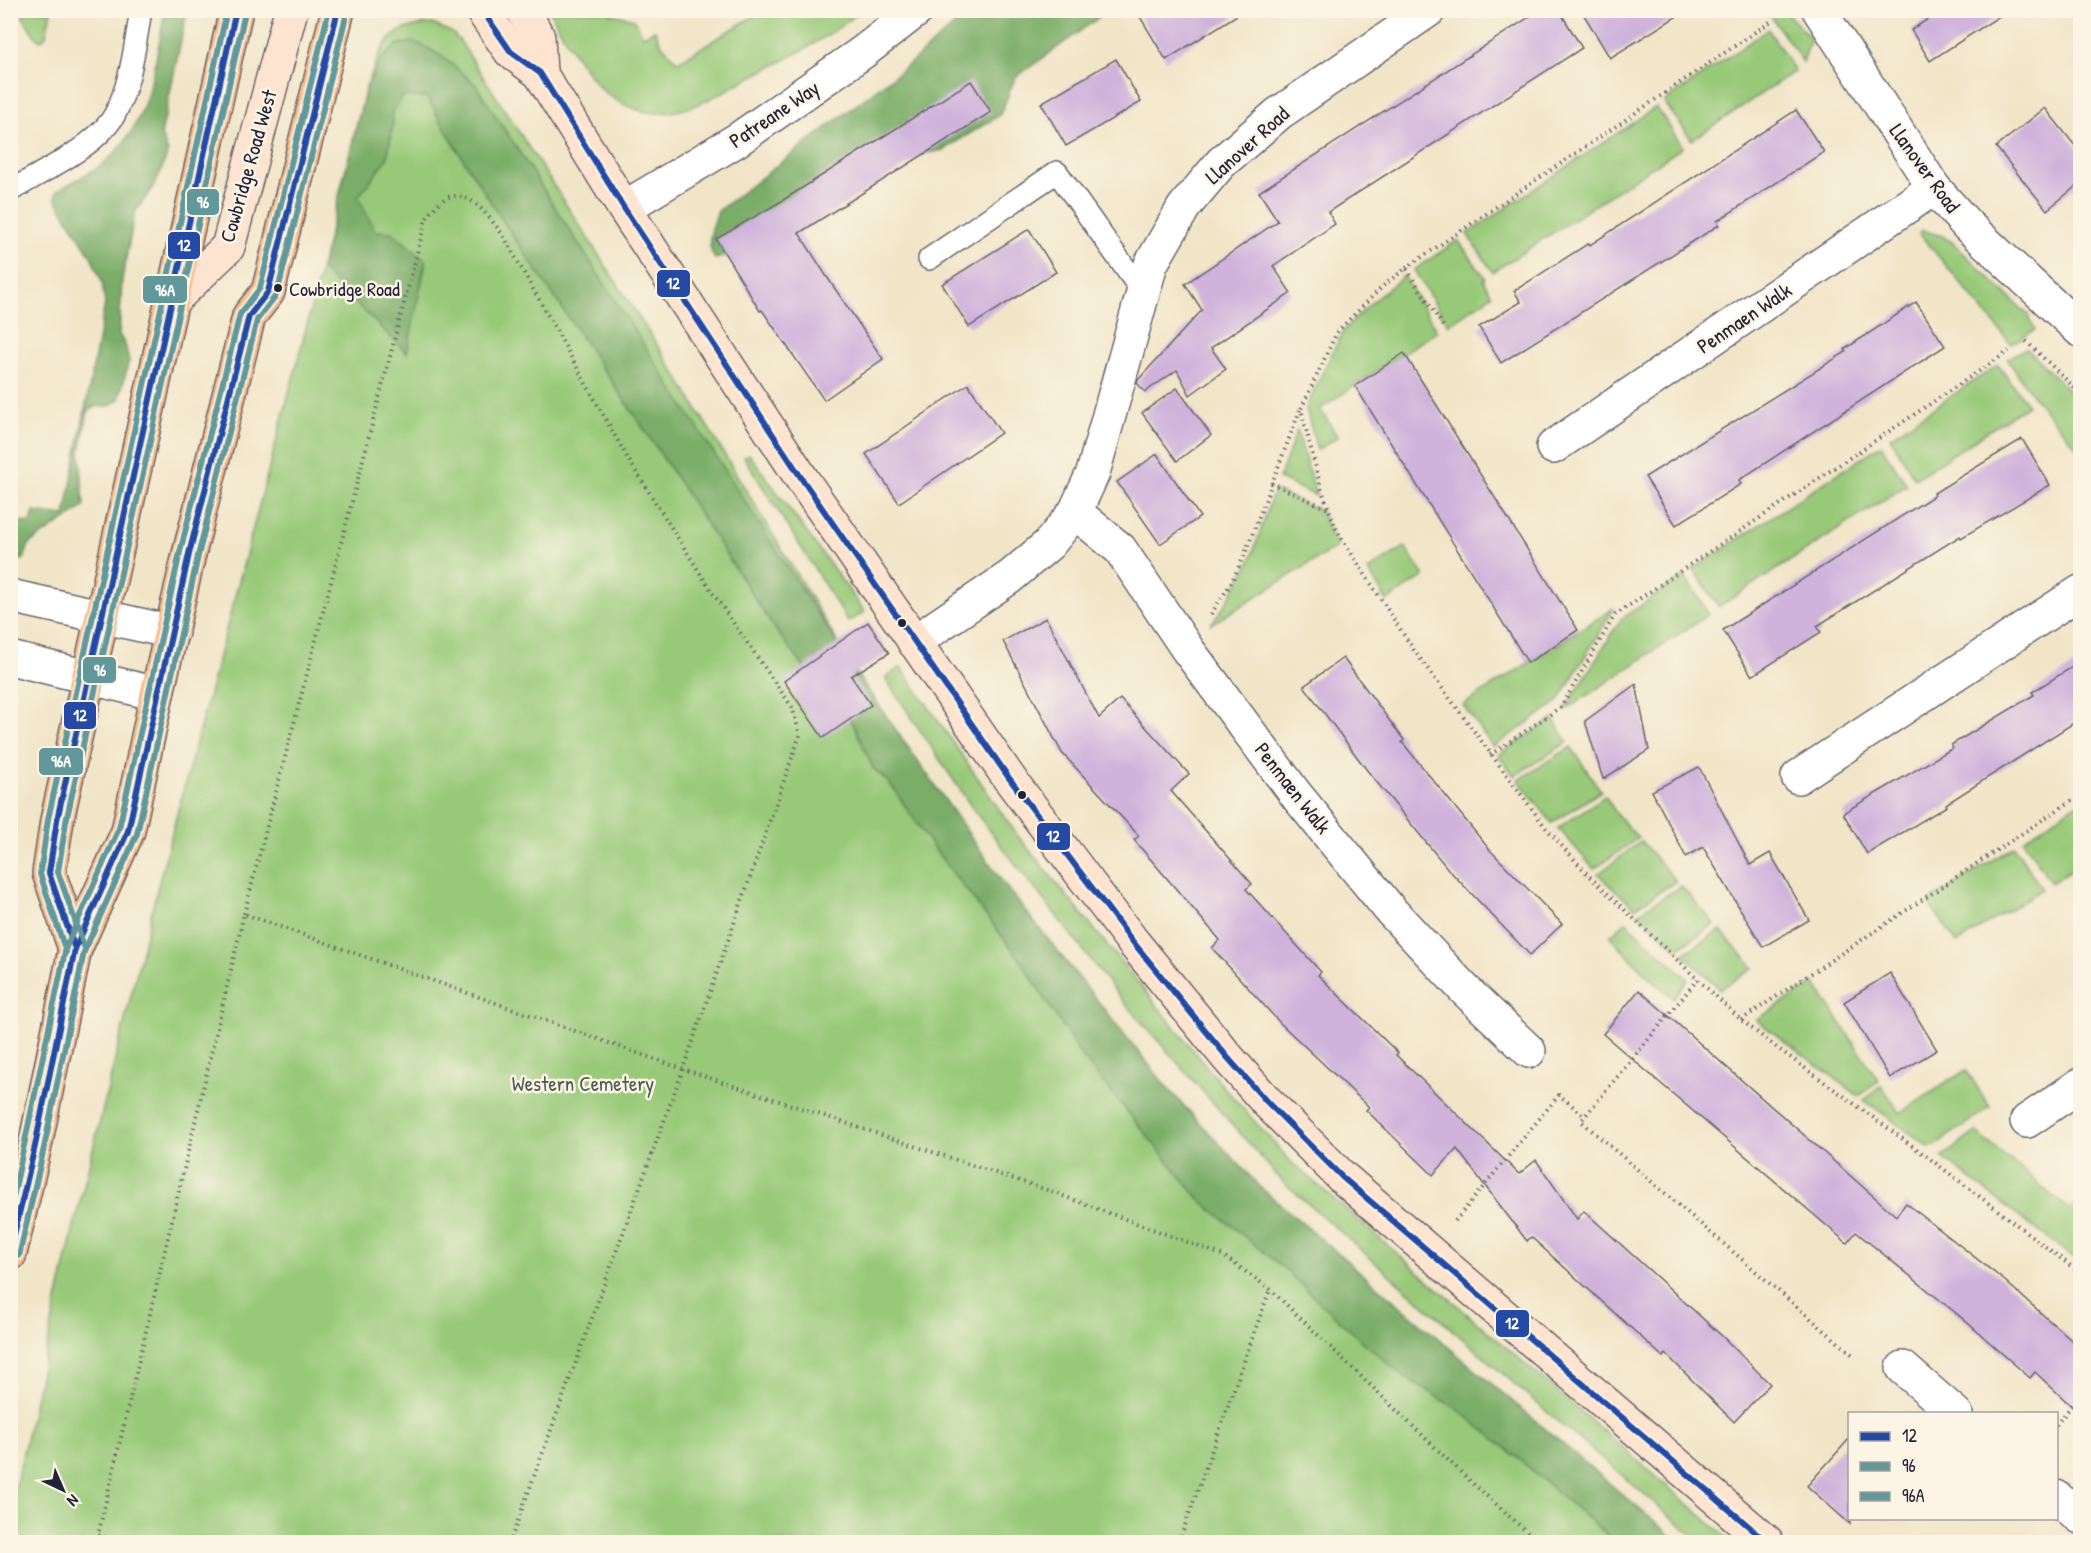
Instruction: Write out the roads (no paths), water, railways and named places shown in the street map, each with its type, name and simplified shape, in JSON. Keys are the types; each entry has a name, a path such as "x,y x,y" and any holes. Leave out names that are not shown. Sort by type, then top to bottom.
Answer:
{"highway":[{"name":"Cowbridge Road West","path":"75,949 49,873 68,770 104,617 236,10"},
{"path":"10,1254 35,1146 75,949 128,831 189,554 249,316 268,292 338,10"}],"street":[{"name":"Cowbridge Road West","path":"172,301 228,247 291,10"},
{"path":"482,10 512,52 540,73 624,208 804,482 1009,778 1091,887 1228,1058 1342,1177 1767,1542"},
{"path":"523,10 538,37 540,73"},
{"name":"Patreane Way","path":"624,208 782,110 917,10"},
{"name":"Llanover Road","path":"914,642 1010,577 1049,544 1075,512 1093,473 1151,264 1184,207 1221,163 1278,114 1429,10"},
{"name":"Llanover Road","path":"1819,10 1934,188 1968,226 2080,330"},
{"name":"Penmaen Walk","path":"1553,447 1914,204 1934,188"},
{"name":"Penmaen Walk","path":"1075,512 1120,549 1188,650 1297,796 1392,912 1464,989 1529,1052"},
{"path":"1798,777 2080,592"},
{"path":"10,596 171,632"},
{"path":"10,658 157,694"},
{"path":"2027,1120 2080,1086"},
{"path":"1903,1368 1955,1412"},
{"path":"2058,1499 2080,1517"}],"lane":[{"path":"10,191 85,145 101,132 114,115 128,80 141,10"},
{"path":"929,259 1056,172 1143,292"}],"place":[{"name":"Cowbridge Road","path":"278,288"}],"park label":[{"name":"Western Cemetery","path":"583,1083"}]}
